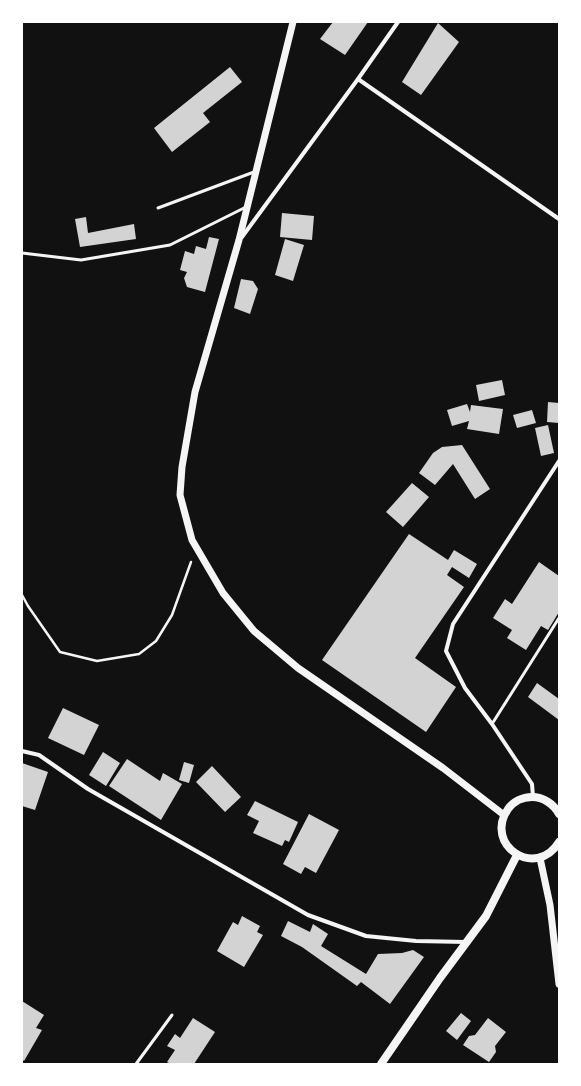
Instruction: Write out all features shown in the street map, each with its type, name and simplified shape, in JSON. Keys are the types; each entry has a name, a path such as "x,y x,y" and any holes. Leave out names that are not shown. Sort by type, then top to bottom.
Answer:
{"main road":[{"path":"559,814 552,804 543,799 533,797 524,798 516,801 509,807 501,824 501,833 504,842 510,850 517,855 532,859 540,858 552,851 559,842"},
{"path":"382,1064 466,942 486,916 517,855"}],"street":[{"path":"292,22 248,207 195,392 182,466 180,495 192,540 223,593 254,631 298,668 443,768 504,815"},
{"path":"239,240 358,79 398,22"},
{"path":"358,79 559,219"},
{"path":"533,797 532,784 492,724 464,688 446,651 453,624 559,461"},
{"path":"22,751 39,755 88,789 308,915 366,936 416,941 466,942"},
{"path":"540,858 550,905 559,984"}],"lane":[{"path":"158,208 256,171"},
{"path":"22,253 81,260 170,245 248,207"},
{"path":"492,724 559,618"},
{"path":"136,1064 172,1015"}],"path":[{"path":"22,595 60,652 97,661 139,654 156,641 172,615 196,548"}],"building":[{"path":"333,22 368,22 345,55 320,39"},
{"path":"438,23 459,42 421,95 402,82"},
{"path":"230,67 242,82 203,113 210,122 172,152 154,128"},
{"path":"282,213 314,216 312,240 280,237"},
{"path":"86,217 88,233 134,224 136,239 80,247 75,219"},
{"path":"209,237 219,239 205,292 187,287 184,278 187,272 180,270 185,251 194,254 196,246 206,249"},
{"path":"285,239 304,245 293,281 275,275"},
{"path":"241,279 253,281 258,289 250,314 234,308"},
{"path":"502,380 505,395 479,401 476,385"},
{"path":"548,402 559,403 559,423 547,422"},
{"path":"467,404 470,412 471,405 503,409 499,434 467,429 469,421 452,426 447,410"},
{"path":"532,410 536,423 517,428 513,415"},
{"path":"548,425 554,453 541,456 535,428"},
{"path":"462,445 490,489 475,499 453,464 435,485 419,473 433,453 442,447"},
{"path":"412,483 429,497 403,527 386,512"},
{"path":"409,534 448,560 454,550 477,564 469,578 452,567 447,575 464,587 415,658 456,687 426,732 322,660"},
{"path":"539,562 559,576 559,612 548,630 541,626 526,650 507,638 512,630 493,618 505,599 512,604"},
{"path":"537,683 559,699 559,720 528,697"},
{"path":"63,708 99,725 84,755 48,738"},
{"path":"103,752 120,763 106,786 89,775"},
{"path":"127,759 160,781 163,773 182,784 161,820 109,786"},
{"path":"184,762 194,765 189,783 179,780"},
{"path":"22,763 48,772 35,810 22,806"},
{"path":"212,766 241,797 225,812 196,782"},
{"path":"255,801 298,822 289,842 285,840 282,846 253,833 259,821 247,815"},
{"path":"309,814 339,830 316,873 305,867 301,874 283,864"},
{"path":"242,916 260,926 257,932 263,935 244,967 217,951 233,922 238,925"},
{"path":"288,921 310,932 313,924 328,934 321,946 366,974 378,954 402,953 413,950 424,957 390,1004 361,982 357,986 302,947 281,936"},
{"path":"22,1001 44,1015 36,1028 42,1030 24,1061 22,1059"},
{"path":"461,1013 471,1021 457,1040 446,1031"},
{"path":"193,1018 215,1032 194,1064 171,1064 167,1062 175,1050 167,1046 175,1034 180,1038"},
{"path":"488,1018 506,1032 495,1046 496,1052 489,1062 463,1045 469,1036 475,1035"}]}
